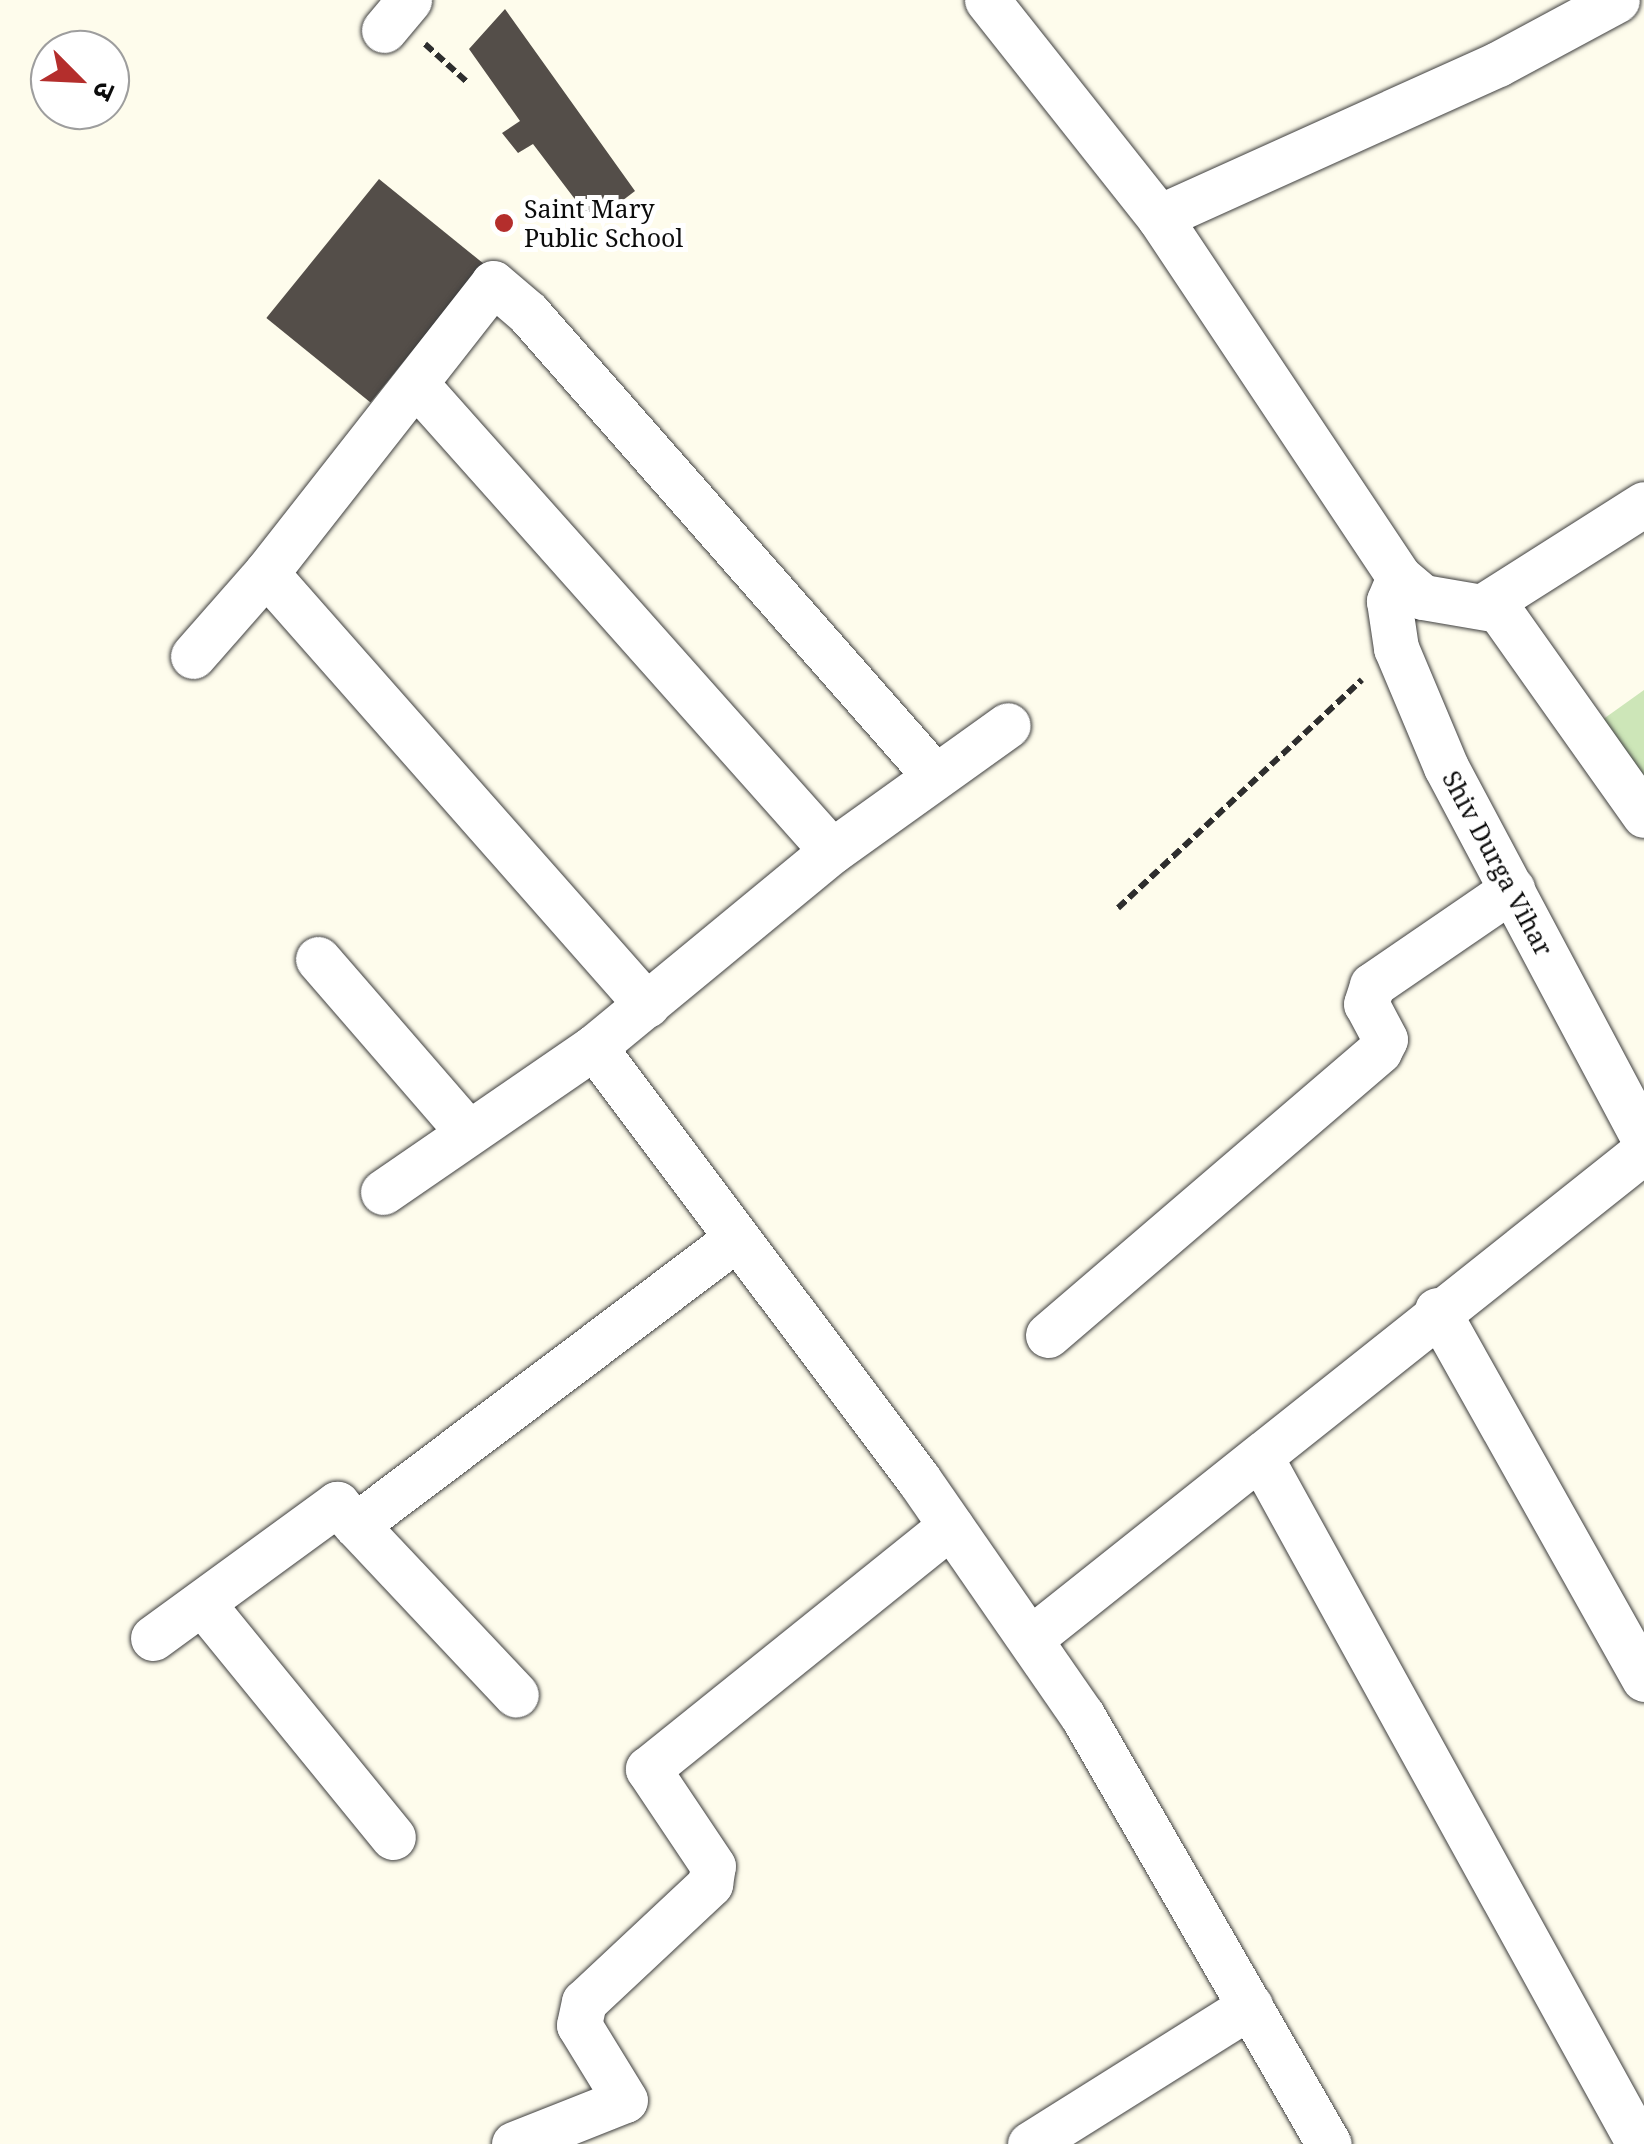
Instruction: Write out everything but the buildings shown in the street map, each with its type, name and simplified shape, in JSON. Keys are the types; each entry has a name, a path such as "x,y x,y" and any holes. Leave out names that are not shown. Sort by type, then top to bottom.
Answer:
{"street":[{"path":"1158,217 1498,64 1617,0"},
{"path":"992,1 1158,217 1399,577 1423,597 1485,605 1510,622 1644,815"},
{"path":"193,656 266,574 494,283 528,313 935,776"},
{"path":"416,384 832,851"},
{"path":"1485,605 1644,504"},
{"path":"266,574 647,1005"},
{"name":"Shiv Durga Vihar","path":"1399,577 1389,601 1396,648 1446,766 1644,1140"},
{"path":"384,1192 594,1047 832,851 1008,725"},
{"path":"1048,1335 1378,1051 1385,1039 1366,1004 1372,985 1512,889"},
{"path":"318,959 468,1132"},
{"path":"594,1047 950,1526 1082,1715 1328,2144"},
{"path":"1030,1639 1260,1458 1436,1310 1644,1151"},
{"path":"356,1525 736,1239"},
{"path":"1436,1310 1644,1679"},
{"path":"1260,1458 1639,2144"},
{"path":"153,1638 337,1504 516,1695"},
{"path":"514,2144 625,2100 593,2057 580,2026 584,2002 713,1876 713,1866 648,1769 950,1526"},
{"path":"202,1602 393,1837"},
{"path":"1030,2144 1250,2006"}],"path":[{"path":"1118,908 1396,648"}],"green space":[{"path":"1644,690 1644,783 1602,720"}],"place":[{"name":"Saint Mary Public School","path":"504,223"}]}
